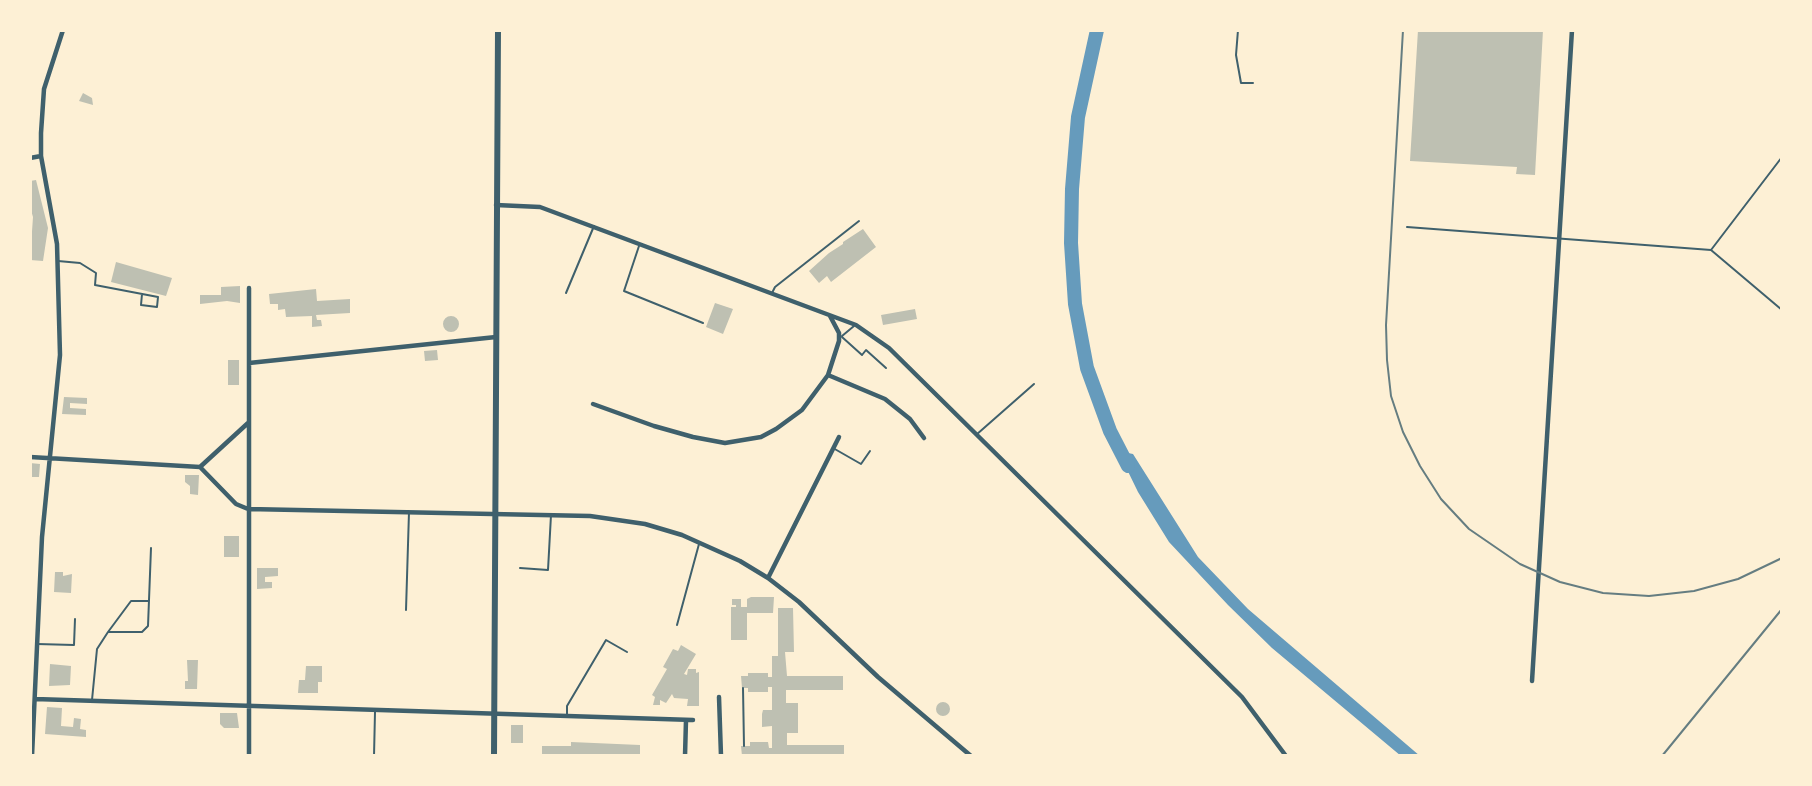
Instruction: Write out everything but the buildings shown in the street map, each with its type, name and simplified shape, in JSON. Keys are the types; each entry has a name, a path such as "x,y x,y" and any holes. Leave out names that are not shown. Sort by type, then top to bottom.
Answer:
{"street":[{"path":"31,753 42,537 60,355 58,261 41,156 44,89 63,30"},
{"path":"494,756 498,30"},
{"path":"1532,681 1572,30"},
{"path":"30,158 41,156"},
{"path":"496,205 540,207 594,226 856,325 889,348 1242,697 1286,756"},
{"path":"249,288 249,756"},
{"path":"593,404 693,437 725,443 745,441 776,429 795,416 816,393 828,375 840,339 835,323 828,314"},
{"path":"249,363 496,337"},
{"path":"828,375 885,399 910,419 924,438"},
{"path":"200,467 248,423"},
{"path":"768,578 839,437"},
{"path":"30,458 200,467 236,504 248,509 590,516 661,528 700,542 740,561 768,578 799,602 878,677 971,756"},
{"path":"719,697 721,756"},
{"path":"35,699 693,720"},
{"path":"685,756 686,720"},
{"path":"711,720 719,720"}],"lane":[{"path":"1238,30 1236,55 1241,83 1253,83"},
{"path":"1711,250 1782,157"},
{"path":"772,292 775,287 859,221"},
{"path":"566,293 594,226"},
{"path":"1407,227 1711,250 1782,310"},
{"path":"640,243 624,291 704,323"},
{"path":"58,261 80,263 96,273 95,285 158,297 157,307 141,305 142,294"},
{"path":"856,325 840,339 862,355 866,350 886,368"},
{"path":"976,435 1034,384"},
{"path":"833,448 861,464 870,451"},
{"path":"406,610 409,512"},
{"path":"520,568 548,570 551,515"},
{"path":"677,625 700,542"},
{"path":"108,632 142,632 148,626 150,548"},
{"path":"92,700 97,649 131,601 149,601"},
{"path":"38,645 74,645 75,619"},
{"path":"567,715 567,706 606,640 627,652"},
{"path":"744,688 744,746"},
{"path":"374,756 375,709"}],"water":[{"path":"1118,451 1133,454 1198,557 1248,609 1420,756 1401,756 1272,648 1228,605 1169,542 1138,492"}],"waterway":[{"path":"1097,30 1078,117 1072,189 1071,243 1075,304 1087,368 1110,431 1128,466"}],"railway":[{"path":"1403,30 1386,325 1387,360 1391,396 1403,432 1420,466 1441,499 1469,529 1520,564 1560,582 1603,593 1649,596 1694,591 1738,579 1782,558"},
{"path":"1662,756 1782,609"}]}
